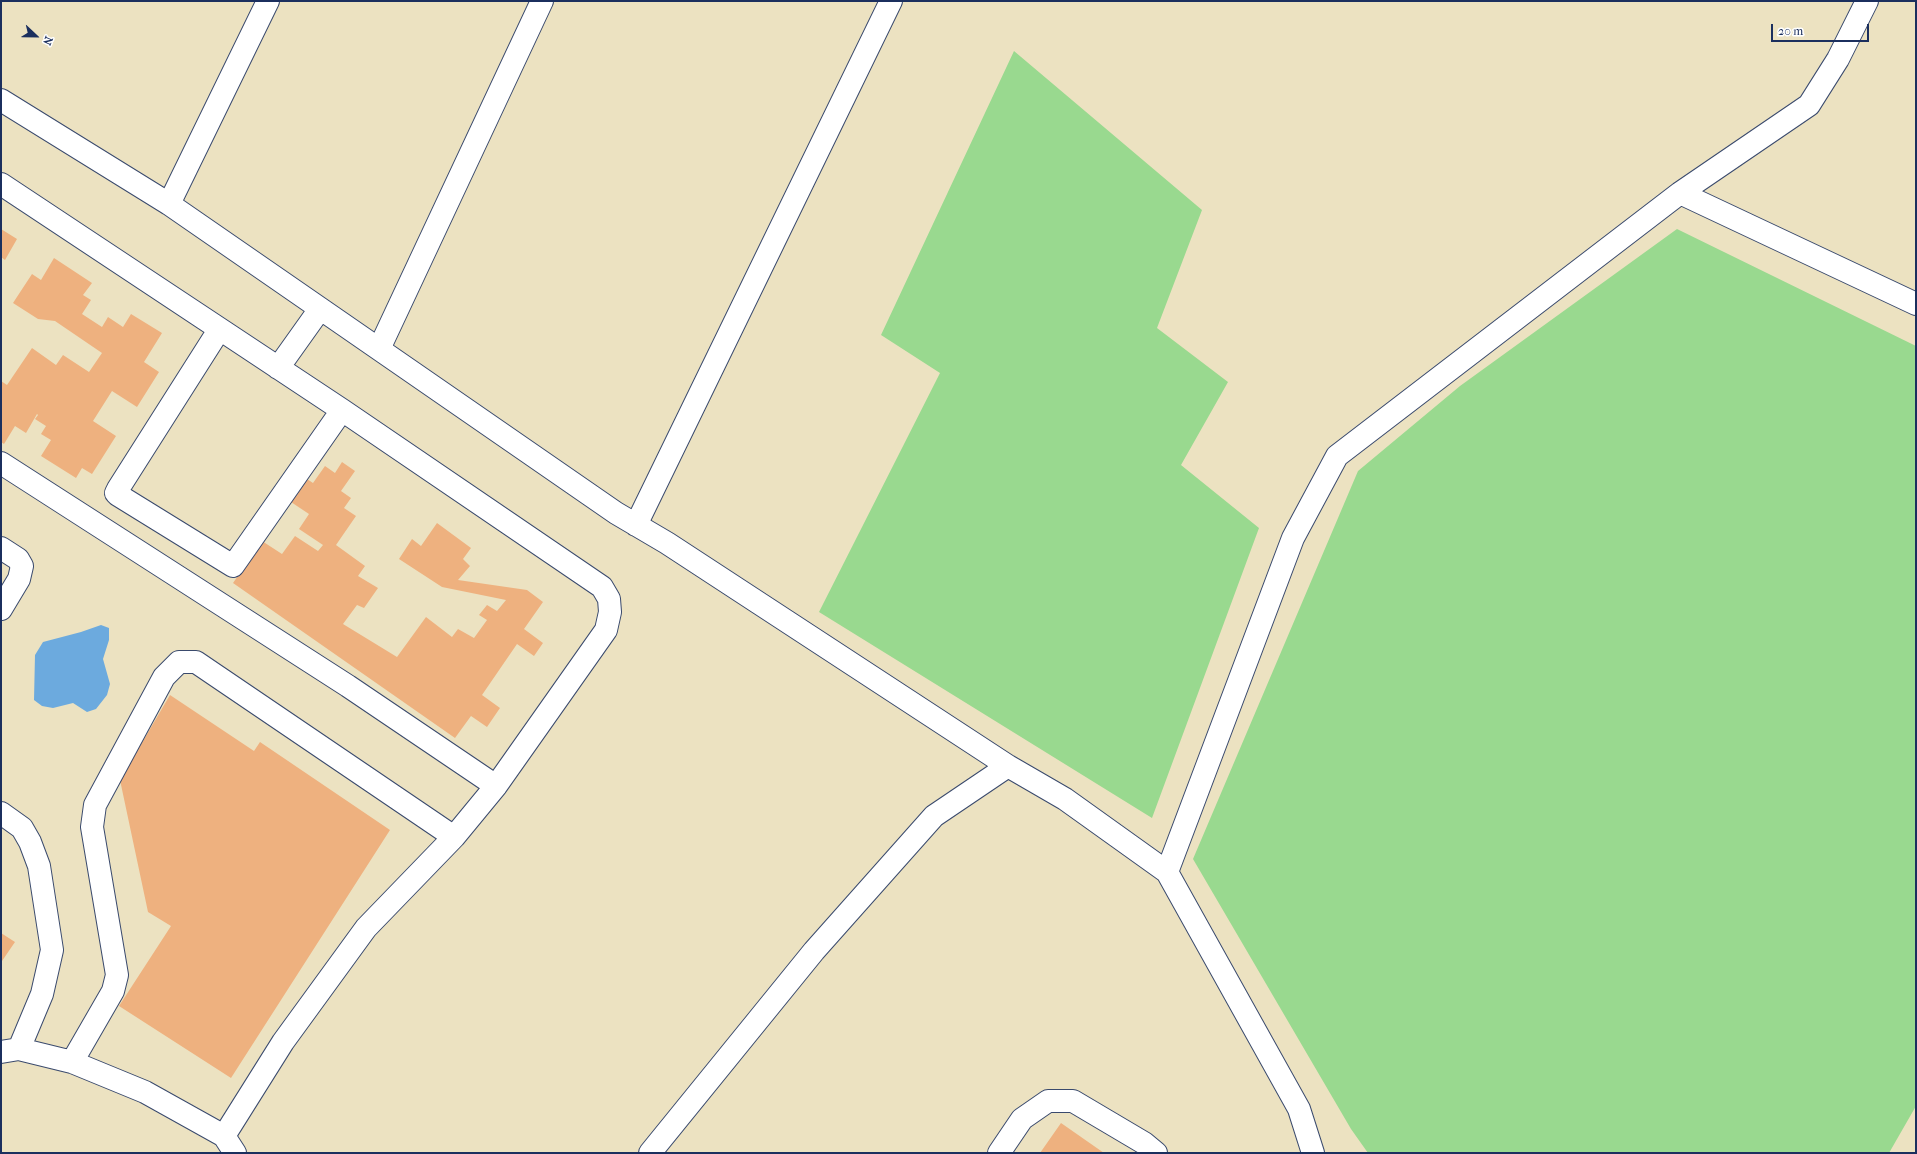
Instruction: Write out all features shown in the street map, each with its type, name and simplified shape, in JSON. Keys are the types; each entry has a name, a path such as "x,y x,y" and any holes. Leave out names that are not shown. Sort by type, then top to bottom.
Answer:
{"street":[{"path":"169,204 268,1"},
{"path":"378,349 542,1"},
{"path":"636,525 891,1"},
{"path":"1167,872 1293,538 1337,456 1680,193 1809,105 1838,59 1867,1"},
{"path":"1,100 169,204 636,525 667,543 1008,766 1065,799 1167,872 1299,1110 1313,1153"},
{"path":"1,184 219,330 342,410 602,588 609,600 610,612 606,630 496,786 454,837 366,928 283,1042 230,1144 145,1092 72,1062 10,1050 42,994 52,950 38,866 30,842 22,828 1,813"},
{"path":"1680,193 1916,304"},
{"path":"278,368 320,309"},
{"path":"219,330 118,489 116,493 118,495 233,566 342,410"},
{"path":"1,463 348,686 496,786"},
{"path":"1,548 18,559 22,566 19,579 1,609"},
{"path":"72,1062 113,991 117,975 92,827 95,805 164,676 179,662 196,662 454,837"},
{"path":"650,1153 814,951 934,816 1008,766"},
{"path":"999,1153 1022,1119 1048,1101 1073,1101 1144,1144 1156,1153"}],"green space":[{"path":"1014,51 1202,210 1157,328 1228,382 1181,465 1259,528 1152,818 819,612 940,373 881,335"},
{"path":"1677,229 1916,346 1916,1106 1889,1153 1368,1153 1351,1129 1193,859 1358,471 1460,386"}],"water":[{"path":"101,625 109,628 109,640 103,659 110,684 107,695 96,709 87,712 73,703 53,708 42,706 34,700 35,655 43,642"}],"building":[{"path":"1,229 17,239 5,260 1,257"},
{"path":"54,258 92,283 83,295 91,300 82,314 102,327 108,317 123,327 131,314 162,333 144,362 159,372 137,407 112,391 93,421 116,436 92,474 82,468 76,478 41,456 51,440 41,434 46,426 35,419 38,415 37,414 26,433 15,426 4,444 1,442 1,381 7,385 32,348 56,365 63,355 89,372 102,353 55,321 38,319 13,303 32,274 41,280"},
{"path":"342,462 355,471 341,491 351,498 344,508 356,516 336,545 365,566 358,576 378,588 364,608 357,605 343,624 397,657 426,617 452,637 458,629 474,638 487,620 479,615 487,605 497,611 506,600 442,587 399,559 412,539 421,546 437,523 471,548 463,559 470,566 458,580 527,590 543,602 524,629 543,643 534,656 517,644 482,695 500,708 487,727 471,716 455,738 233,583 262,541 282,554 295,536 318,551 323,545 299,529 309,514 288,500 304,477 313,483 325,466 335,473"},
{"path":"170,695 254,751 260,742 390,830 231,1078 119,1006 171,926 148,912 120,780"},
{"path":"1,933 15,942 2,961 1,960"},
{"path":"1061,1123 1104,1153 1040,1153"}]}
